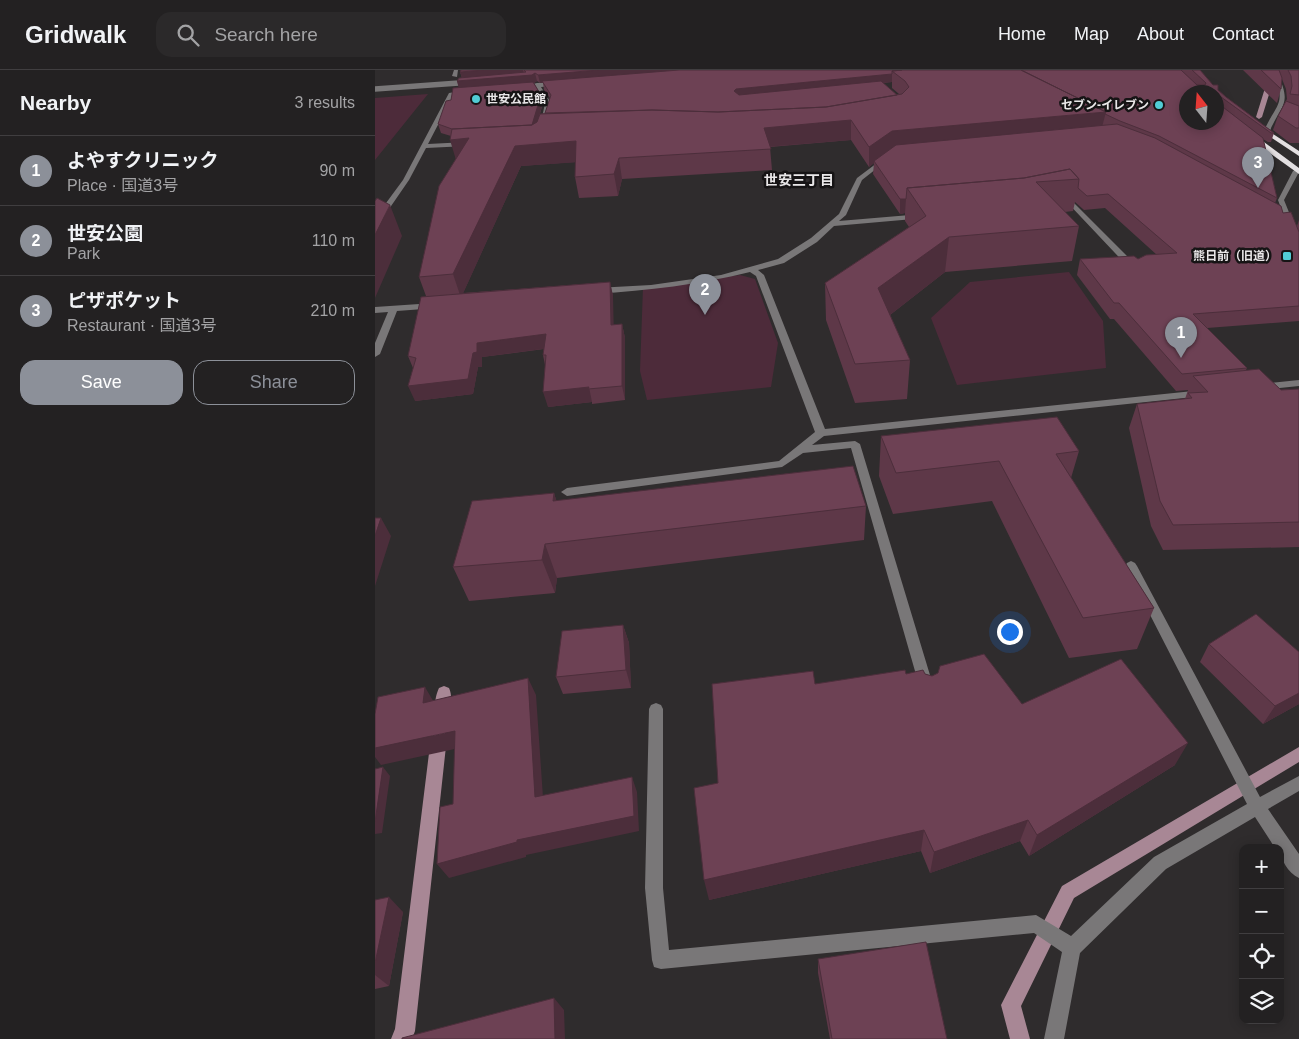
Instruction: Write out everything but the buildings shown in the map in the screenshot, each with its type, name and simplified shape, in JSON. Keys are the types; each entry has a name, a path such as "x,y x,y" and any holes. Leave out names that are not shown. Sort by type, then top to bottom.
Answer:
{"highway":[{"path":"1224,114 1298,171"},
{"path":"1249,121 1299,154"}],"street":[{"path":"1266,133 1269,123 1282,112 1284,94 1274,70"},
{"path":"375,89 469,82"},
{"path":"513,88 566,84"},
{"path":"537,85 548,103 540,130"},
{"path":"375,223 406,180 453,93 479,91"},
{"path":"425,146 471,144"},
{"path":"589,292 651,287 721,277 781,261 814,240 842,215 859,179 893,154"},
{"path":"1298,171 1281,200 1299,246"},
{"path":"1057,199 1066,197 1136,270"},
{"path":"832,224 930,215"},
{"path":"1280,218 1288,222"},
{"path":"751,269 760,275 821,433"},
{"path":"375,310 442,305"},
{"path":"375,354 394,309"},
{"path":"1250,388 1299,383"},
{"path":"567,492 782,464 821,433 1211,392"},
{"path":"799,450 855,444 928,691"},
{"path":"1131,566 1257,807 1299,868"},
{"path":"656,709 654,888 661,960 1036,924 1072,948"},
{"path":"1054,1039 1072,948 1160,863 1299,784"}],"shaded area":[{"path":"428,94 375,160 375,98"},
{"path":"1069,272 1103,321 1106,368 957,385 931,318 970,282"},
{"path":"740,275 755,279 778,343 771,387 647,400 640,371 643,287"}],"waterway":[{"path":"1259,117 1268,88 1262,70"},
{"path":"442,715 444,692"},
{"path":"401,1039 405,1031 439,737"},
{"path":"1020,1039 1011,1005 1068,892 1299,754"}],"place":[{"name":"世安公民館","path":"476,99"},
{"name":"セブン-イレブン","path":"1159,105"},
{"name":"ピザポケット","path":"1258,188"},
{"name":"熊日前（旧道）","path":"1287,256"},
{"name":"世安公園","path":"705,315"},
{"name":"よやすクリニック","path":"1181,358"}],"district":[{"name":"世安三丁目","path":"799,180"}]}
